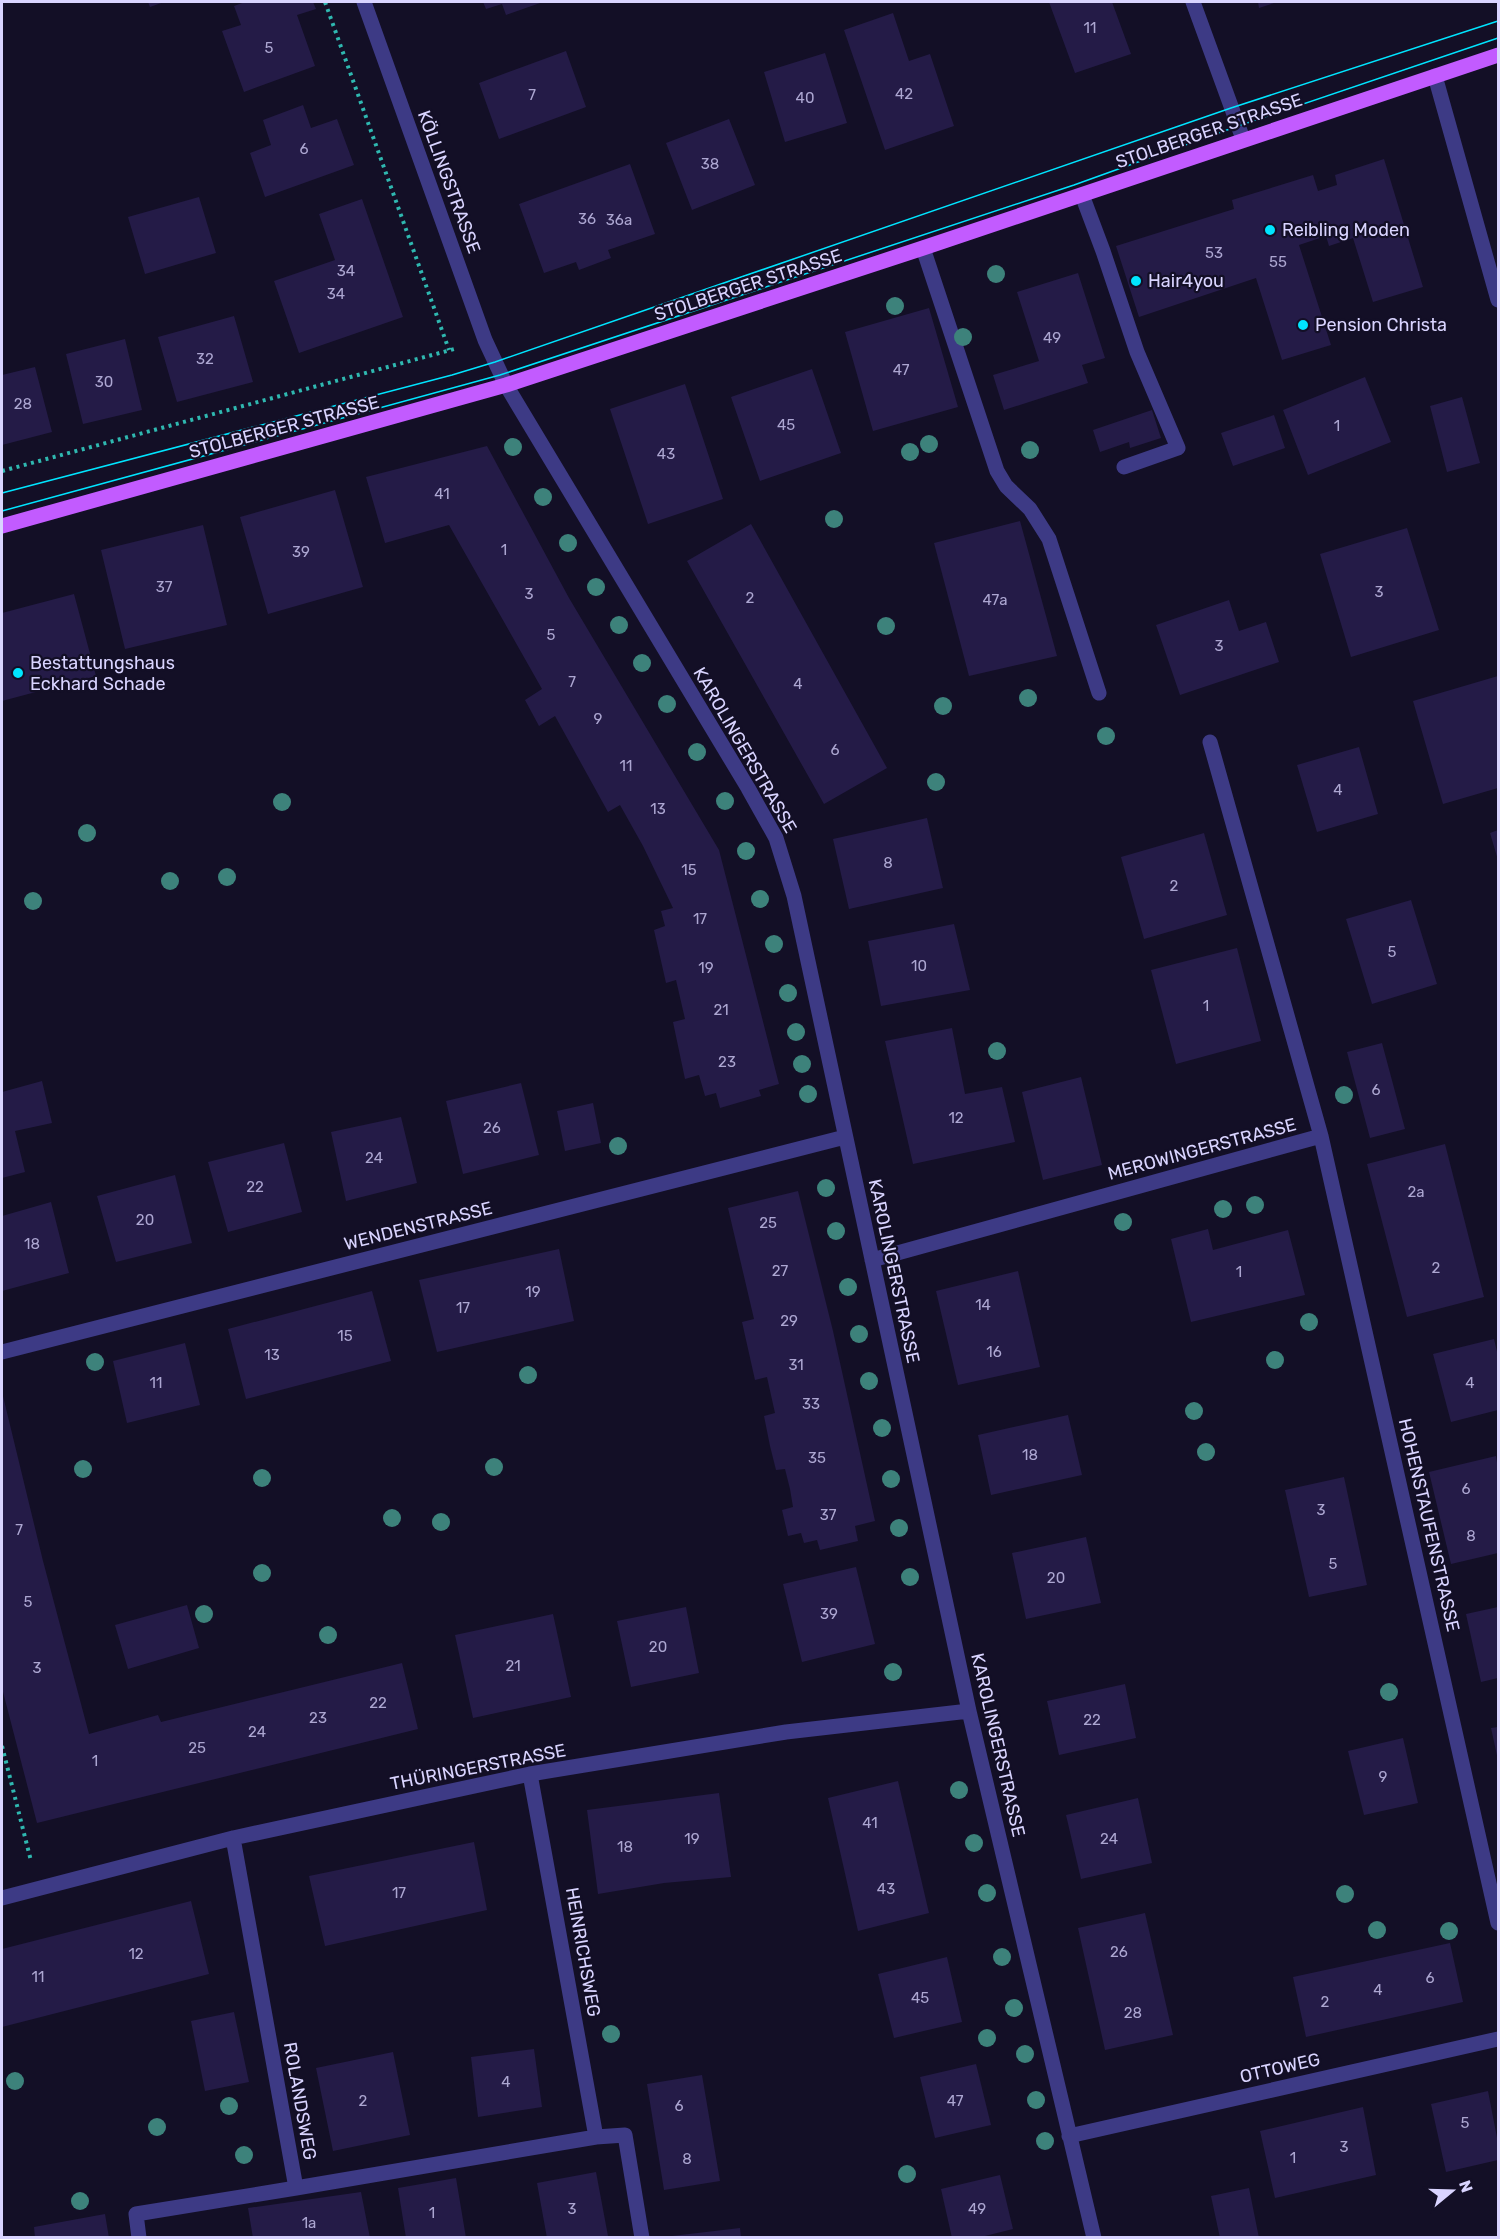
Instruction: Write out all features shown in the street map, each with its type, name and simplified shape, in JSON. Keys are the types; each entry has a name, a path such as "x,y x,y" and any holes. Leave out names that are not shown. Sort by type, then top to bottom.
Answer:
{"main road":[{"name":"STOLBERGER STRASSE","path":"2,526 503,380 924,248 1498,55"}],"street":[{"name":"KÖLLINGSTRASSE","path":"364,2 485,340 503,380"},
{"path":"1193,2 1243,140"},
{"path":"1435,76 1498,300"},
{"path":"1082,195 1137,352 1179,448 1124,467"},
{"path":"924,248 997,471 1006,486 1030,509 1049,539 1099,693"},
{"name":"KAROLINGERSTRASSE","path":"503,380 776,838 794,896 969,1711 1094,2238"},
{"name":"MEROWINGERSTRASSE","path":"872,1260 1321,1136 1210,742"},
{"name":"HOHENSTAUFENSTRASSE","path":"1321,1136 1498,1923"},
{"name":"WENDENSTRASSE","path":"2,1352 845,1137"},
{"name":"THÜRINGERSTRASSE","path":"2,1898 233,1838 530,1774 786,1732 969,1711"},
{"name":"HEINRICHSWEG","path":"530,1774 596,2137"},
{"name":"ROLANDSWEG","path":"139,2238 136,2214 296,2188 233,1838"},
{"name":"OTTOWEG","path":"1070,2136 1498,2039"},
{"path":"296,2188 596,2137 625,2136 642,2238"}],"path":[{"path":"325,2 449,350"},
{"path":"2,471 485,340"},
{"path":"2,1746 38,1888"}],"building":[{"path":"148,2 164,2 150,7"},
{"path":"245,2 313,2 316,9 297,15 315,66 244,92 222,31 241,25 234,6"},
{"path":"483,2 543,2 506,15 502,4 486,9"},
{"path":"1049,2 1112,2 1131,54 1075,73"},
{"path":"1258,2 1277,2 1259,8"},
{"path":"893,13 909,61 930,54 954,126 885,150 844,30"},
{"path":"566,51 586,107 499,139 479,83"},
{"path":"825,53 847,123 785,142 764,72"},
{"path":"303,105 311,128 337,119 354,165 265,197 250,153 271,145 263,120"},
{"path":"729,119 755,185 692,210 666,143"},
{"path":"1384,159 1423,287 1373,302 1353,238 1329,246 1326,236 1299,245 1331,345 1282,360 1256,278 1139,317 1116,246 1234,209 1232,200 1313,175 1318,191 1337,185 1335,175"},
{"path":"630,164 655,234 608,250 611,258 579,270 576,262 544,273 519,204"},
{"path":"199,197 216,253 145,274 128,217"},
{"path":"362,199 403,317 299,353 274,281 335,260 319,214"},
{"path":"1078,273 1105,358 1082,365 1088,383 1004,410 993,375 1039,361 1017,292"},
{"path":"929,308 958,407 873,431 845,332"},
{"path":"234,316 253,382 177,402 158,337"},
{"path":"125,339 142,410 83,424 66,354"},
{"path":"35,367 52,432 2,445 2,375"},
{"path":"812,369 841,453 760,481 731,397"},
{"path":"1365,377 1391,442 1308,475 1283,410"},
{"path":"685,384 723,499 648,524 610,409"},
{"path":"1462,397 1480,463 1447,472 1430,406"},
{"path":"1152,410 1161,438 1130,448 1129,442 1100,452 1093,430"},
{"path":"1274,415 1285,448 1233,466 1221,433"},
{"path":"487,446 569,598 719,850 779,1084 759,1090 761,1096 720,1108 716,1093 705,1096 699,1075 685,1079 673,1022 685,1019 676,980 666,983 654,930 665,926 661,911 673,908 620,805 608,812 555,716 539,726 525,700 542,689 449,525 385,543 366,477"},
{"path":"335,490 363,587 268,614 240,517"},
{"path":"1020,521 1057,656 969,676 934,543"},
{"path":"751,524 887,768 824,804 687,561"},
{"path":"203,525 227,625 125,649 101,550"},
{"path":"1407,528 1439,630 1351,657 1320,554"},
{"path":"74,594 96,676 2,701 2,613"},
{"path":"1229,600 1239,631 1266,622 1279,662 1180,695 1156,625"},
{"path":"1498,676 1498,788 1443,804 1413,701"},
{"path":"1359,747 1378,814 1317,832 1297,765"},
{"path":"927,818 943,888 849,909 833,839"},
{"path":"1498,830 1498,860 1490,833"},
{"path":"1204,833 1227,915 1144,939 1121,857"},
{"path":"1411,900 1437,984 1372,1004 1346,919"},
{"path":"954,924 970,990 881,1006 868,941"},
{"path":"1237,948 1261,1041 1176,1064 1151,970"},
{"path":"952,1028 965,1094 1002,1087 1015,1142 913,1164 885,1041"},
{"path":"1382,1043 1405,1129 1370,1138 1347,1052"},
{"path":"1081,1077 1102,1165 1043,1180 1022,1092"},
{"path":"42,1081 52,1123 15,1131 25,1172 2,1178 2,1092"},
{"path":"521,1083 539,1155 463,1174 446,1101"},
{"path":"593,1103 601,1143 565,1151 557,1111"},
{"path":"401,1117 417,1183 346,1201 331,1132"},
{"path":"284,1143 302,1212 228,1232 208,1162"},
{"path":"1445,1144 1484,1297 1407,1317 1367,1164"},
{"path":"175,1175 192,1243 116,1262 97,1196"},
{"path":"798,1191 833,1331 875,1521 855,1526 858,1541 820,1550 817,1540 804,1543 801,1533 788,1536 782,1510 793,1507 790,1489 785,1469 776,1470 770,1446 764,1416 775,1413 767,1377 755,1380 742,1322 754,1319 728,1208"},
{"path":"51,1202 69,1273 2,1291 2,1216"},
{"path":"1208,1229 1213,1250 1288,1230 1305,1295 1191,1322 1171,1239"},
{"path":"559,1249 574,1321 437,1352 419,1280"},
{"path":"1018,1271 1040,1367 958,1385 936,1291"},
{"path":"372,1291 391,1361 246,1399 228,1329"},
{"path":"1494,1339 1498,1356 1498,1410 1451,1422 1433,1354"},
{"path":"185,1343 200,1405 127,1423 113,1361"},
{"path":"2,1392 43,1561 89,1734 158,1715 161,1722 402,1663 418,1729 37,1823 2,1688"},
{"path":"1068,1415 1082,1475 991,1495 978,1435"},
{"path":"1496,1456 1498,1553 1451,1564 1429,1472"},
{"path":"1344,1477 1367,1585 1309,1597 1285,1490"},
{"path":"1086,1537 1101,1603 1026,1619 1012,1553"},
{"path":"856,1567 875,1644 802,1662 783,1584"},
{"path":"187,1605 199,1648 128,1669 115,1625"},
{"path":"686,1607 699,1673 631,1687 617,1621"},
{"path":"1498,1607 1498,1678 1481,1682 1466,1614"},
{"path":"553,1614 571,1697 473,1718 455,1635"},
{"path":"1125,1684 1136,1738 1059,1755 1047,1701"},
{"path":"1498,1727 1498,1760 1491,1728"},
{"path":"1403,1738 1418,1803 1364,1815 1348,1751"},
{"path":"898,1781 929,1913 858,1931 828,1798"},
{"path":"719,1793 731,1877 664,1883 598,1894 587,1810"},
{"path":"1138,1798 1152,1863 1081,1879 1066,1815"},
{"path":"474,1842 487,1910 325,1946 309,1876"},
{"path":"191,1901 209,1974 2,2027 2,1949"},
{"path":"1145,1913 1173,2035 1105,2050 1078,1928"},
{"path":"1450,1943 1463,2002 1306,2037 1293,1977"},
{"path":"947,1957 962,2022 894,2038 878,1974"},
{"path":"234,2012 249,2082 205,2091 191,2021"},
{"path":"534,2049 542,2107 478,2117 471,2057"},
{"path":"393,2052 410,2135 333,2151 316,2068"},
{"path":"976,2064 991,2125 935,2138 920,2077"},
{"path":"702,2075 720,2181 664,2190 647,2084"},
{"path":"1488,2091 1498,2143 1498,2160 1446,2172 1431,2104"},
{"path":"1363,2107 1376,2175 1275,2198 1260,2131"},
{"path":"596,2172 608,2236 547,2238 537,2183"},
{"path":"1000,2175 1013,2229 977,2238 952,2238 941,2189"},
{"path":"456,2178 466,2238 406,2238 398,2188"},
{"path":"1249,2188 1259,2238 1220,2238 1211,2196"},
{"path":"361,2192 370,2238 253,2238 248,2208"},
{"path":"105,2214 109,2238 35,2238 34,2227"},
{"path":"740,2228 741,2238 672,2238 672,2236"}],"tram line":[{"path":"2,493 495,362 1231,108 1498,21"},
{"path":"2,511 500,375 1074,185 1238,126 1498,38"}],"place":[{"name":"Reibling Moden","path":"1270,230"},
{"name":"Hair4you","path":"1136,281"},
{"name":"Pension Christa","path":"1303,325"},
{"name":"Bestattungshaus Eckhard Schade","path":"18,673"}]}
